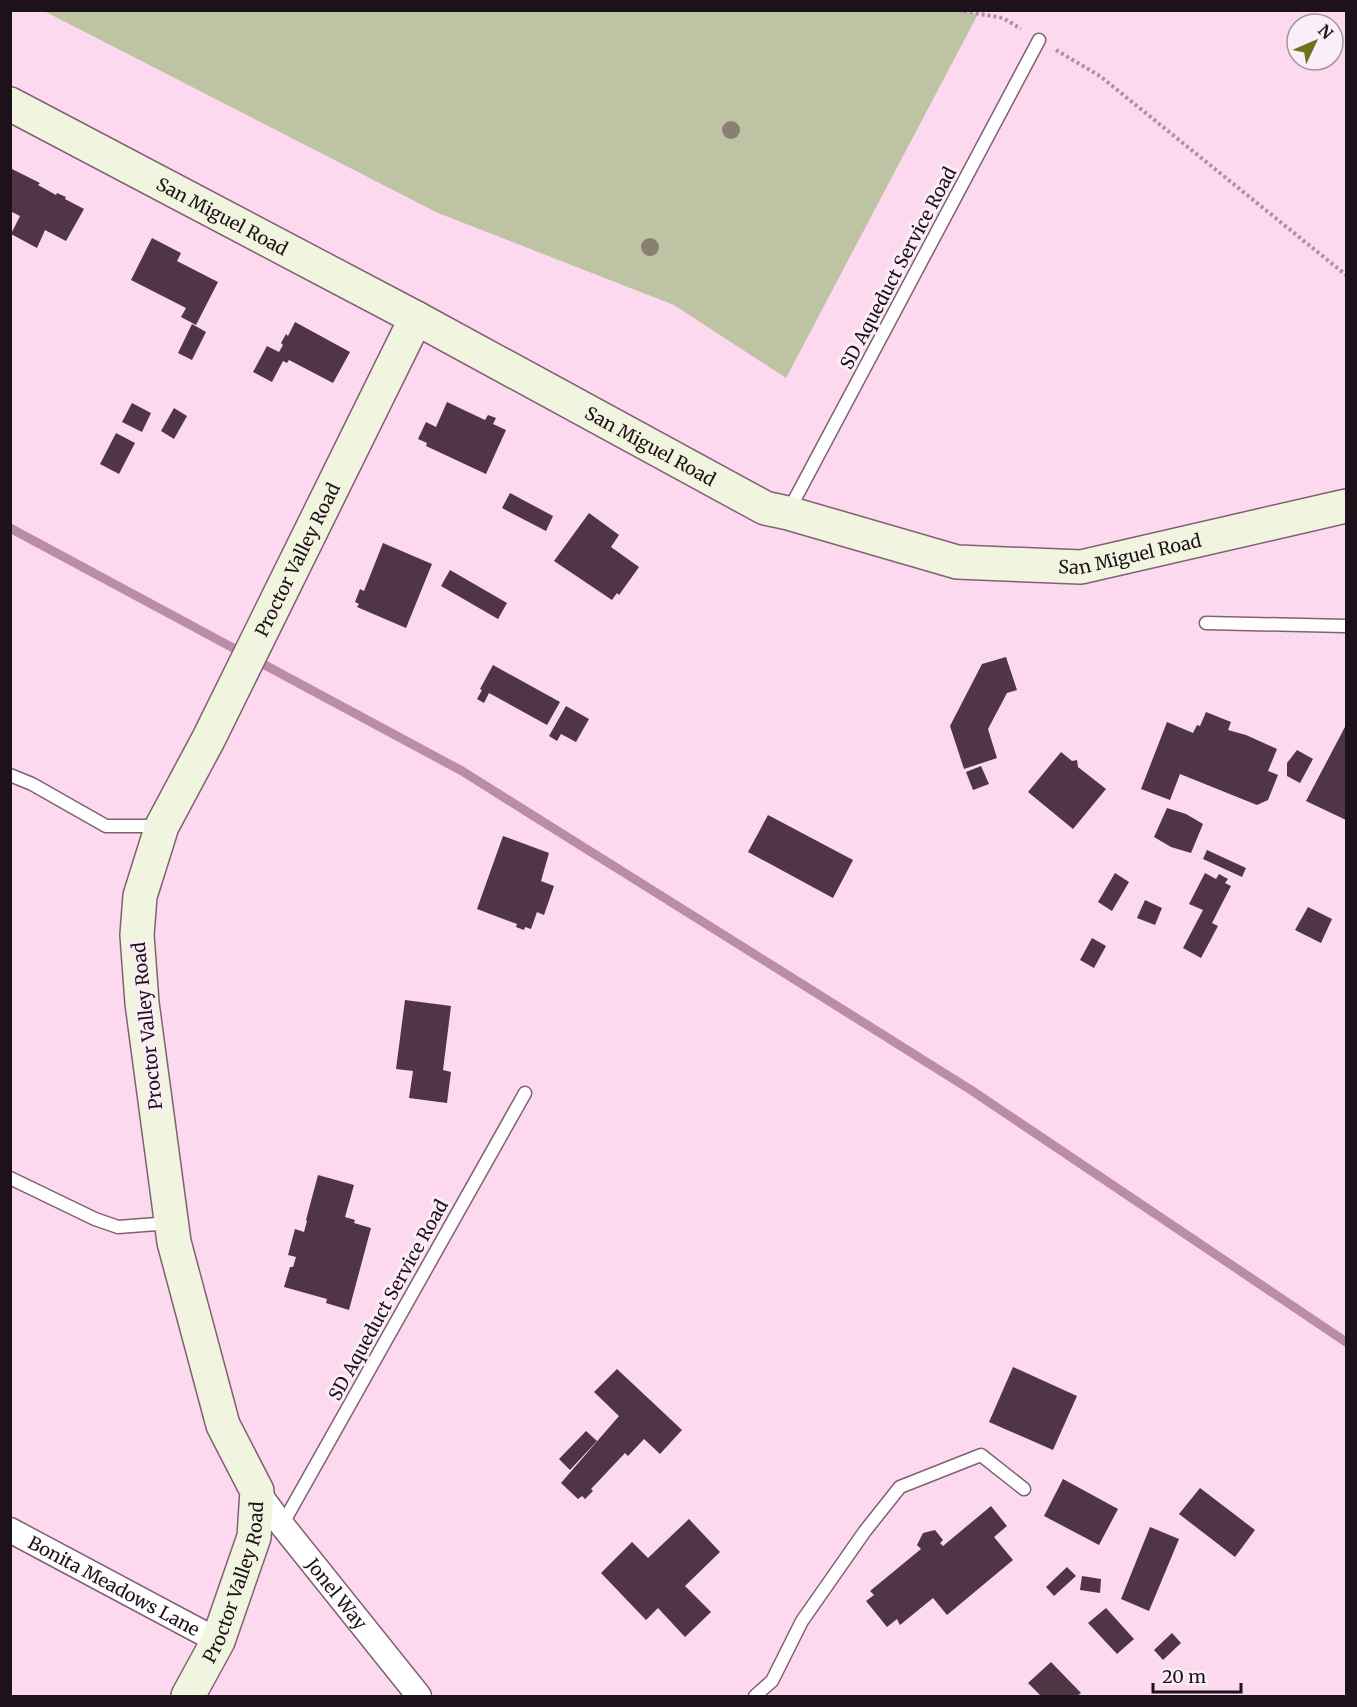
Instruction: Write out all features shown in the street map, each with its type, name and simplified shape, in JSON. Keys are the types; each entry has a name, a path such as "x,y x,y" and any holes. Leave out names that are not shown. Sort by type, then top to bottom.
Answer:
{"street":[{"name":"San Miguel Road","path":"10,104 416,318 765,508 957,562 1081,567 1347,506"},
{"name":"Proctor Valley Road","path":"188,1696 218,1641 254,1537 257,1491 223,1425 174,1242 142,1003 137,935 140,896 162,826 416,318"},
{"name":"Jonel Way","path":"257,1491 419,1696"},
{"name":"Bonita Meadows Lane","path":"10,1530 218,1641"}],"lane":[{"name":"SD Aqueduct Service Road","path":"788,513 1039,40"},
{"path":"1206,623 1347,626"},
{"path":"10,775 32,784 106,826 162,826"},
{"name":"SD Aqueduct Service Road","path":"282,1525 525,1093"},
{"path":"12,1182 118,1227 171,1223"},
{"path":"754,1696 771,1681 802,1621 900,1487 981,1455 1024,1489"}],"path":[{"path":"958,10 1003,18 1100,76 1347,275"}],"green space":[{"path":"44,11 958,11 978,14 786,378 674,305 438,213"}],"building":[{"path":"10,168 84,209 66,241 45,230 37,248 11,234 20,216 10,211"},
{"path":"152,238 181,253 177,261 218,282 196,325 181,317 186,308 131,280"},
{"path":"295,322 350,352 333,383 289,360 287,363 283,361 272,382 253,372 267,346 279,352 283,345 281,343 286,334 288,336"},
{"path":"192,324 206,332 192,360 178,353"},
{"path":"447,402 485,420 488,415 496,418 493,424 506,430 486,474 426,446 427,443 418,439 426,422 436,427"},
{"path":"132,403 151,413 142,432 122,422"},
{"path":"174,408 187,416 174,439 161,431"},
{"path":"116,433 135,443 119,474 100,464"},
{"path":"510,493 553,516 546,531 502,508"},
{"path":"589,513 619,535 611,547 639,567 619,595 617,593 612,600 554,561"},
{"path":"383,543 432,564 406,628 357,607 359,604 355,602 360,589 364,591"},
{"path":"450,570 507,603 498,619 441,586"},
{"path":"1006,657 1017,690 1007,693 988,729 997,758 964,769 950,726 982,664"},
{"path":"493,665 560,702 547,725 489,693 484,703 477,699"},
{"path":"566,706 589,719 576,742 561,734 557,741 549,736"},
{"path":"1206,712 1231,722 1228,730 1246,735 1277,749 1268,771 1278,775 1268,800 1257,805 1180,774 1170,800 1141,789 1167,722 1193,733 1197,725 1200,726"},
{"path":"1346,725 1346,820 1306,801"},
{"path":"1297,750 1313,759 1300,783 1287,776 1287,763"},
{"path":"1061,752 1072,761 1077,760 1078,767 1106,789 1073,829 1028,792"},
{"path":"981,766 989,784 973,790 966,772"},
{"path":"1167,808 1186,814 1203,824 1191,853 1171,847 1154,837"},
{"path":"768,815 853,860 833,898 748,852"},
{"path":"503,836 549,853 541,881 554,886 544,915 537,912 531,929 525,927 524,930 516,927 517,924 477,909"},
{"path":"1207,850 1246,868 1242,877 1203,859"},
{"path":"1115,873 1129,882 1112,911 1098,902"},
{"path":"1205,873 1216,879 1219,874 1228,879 1225,883 1231,886 1212,923 1218,926 1201,958 1183,948 1203,910 1189,904"},
{"path":"1145,900 1162,908 1155,925 1137,918"},
{"path":"1308,907 1332,919 1321,943 1295,930"},
{"path":"1092,938 1106,946 1094,968 1080,960"},
{"path":"405,1000 451,1006 443,1070 451,1072 447,1103 409,1098 413,1071 396,1069"},
{"path":"318,1175 354,1185 345,1217 355,1220 354,1223 371,1228 349,1310 326,1303 327,1299 284,1287 290,1267 293,1267 296,1257 288,1255 295,1229 304,1232"},
{"path":"1013,1367 1077,1396 1053,1450 989,1422"},
{"path":"617,1369 682,1430 660,1454 644,1439 628,1456 625,1453 591,1489 593,1491 585,1499 582,1496 578,1499 561,1483 619,1416 594,1392"},
{"path":"586,1431 597,1441 570,1470 559,1459"},
{"path":"1063,1479 1118,1509 1099,1545 1044,1516"},
{"path":"1200,1488 1255,1530 1235,1557 1179,1514"},
{"path":"991,1506 1007,1526 994,1537 1013,1560 947,1615 933,1598 900,1625 897,1619 887,1627 866,1601 874,1595 870,1591 921,1549 917,1545 923,1533 935,1530 943,1540 940,1543 943,1546"},
{"path":"689,1519 720,1552 685,1586 711,1612 685,1637 658,1608 646,1620 601,1573 632,1542 648,1558"},
{"path":"1150,1527 1179,1539 1149,1611 1121,1599"},
{"path":"1067,1567 1076,1576 1054,1596 1046,1587"},
{"path":"1082,1576 1101,1579 1100,1593 1080,1590"},
{"path":"1106,1608 1134,1639 1117,1654 1088,1623"},
{"path":"1172,1633 1181,1643 1163,1660 1154,1650"},
{"path":"1051,1662 1081,1693 1077,1696 1041,1696 1028,1683"}],"waterway":[{"path":"10,528 462,771 971,1090 1346,1342"}]}
